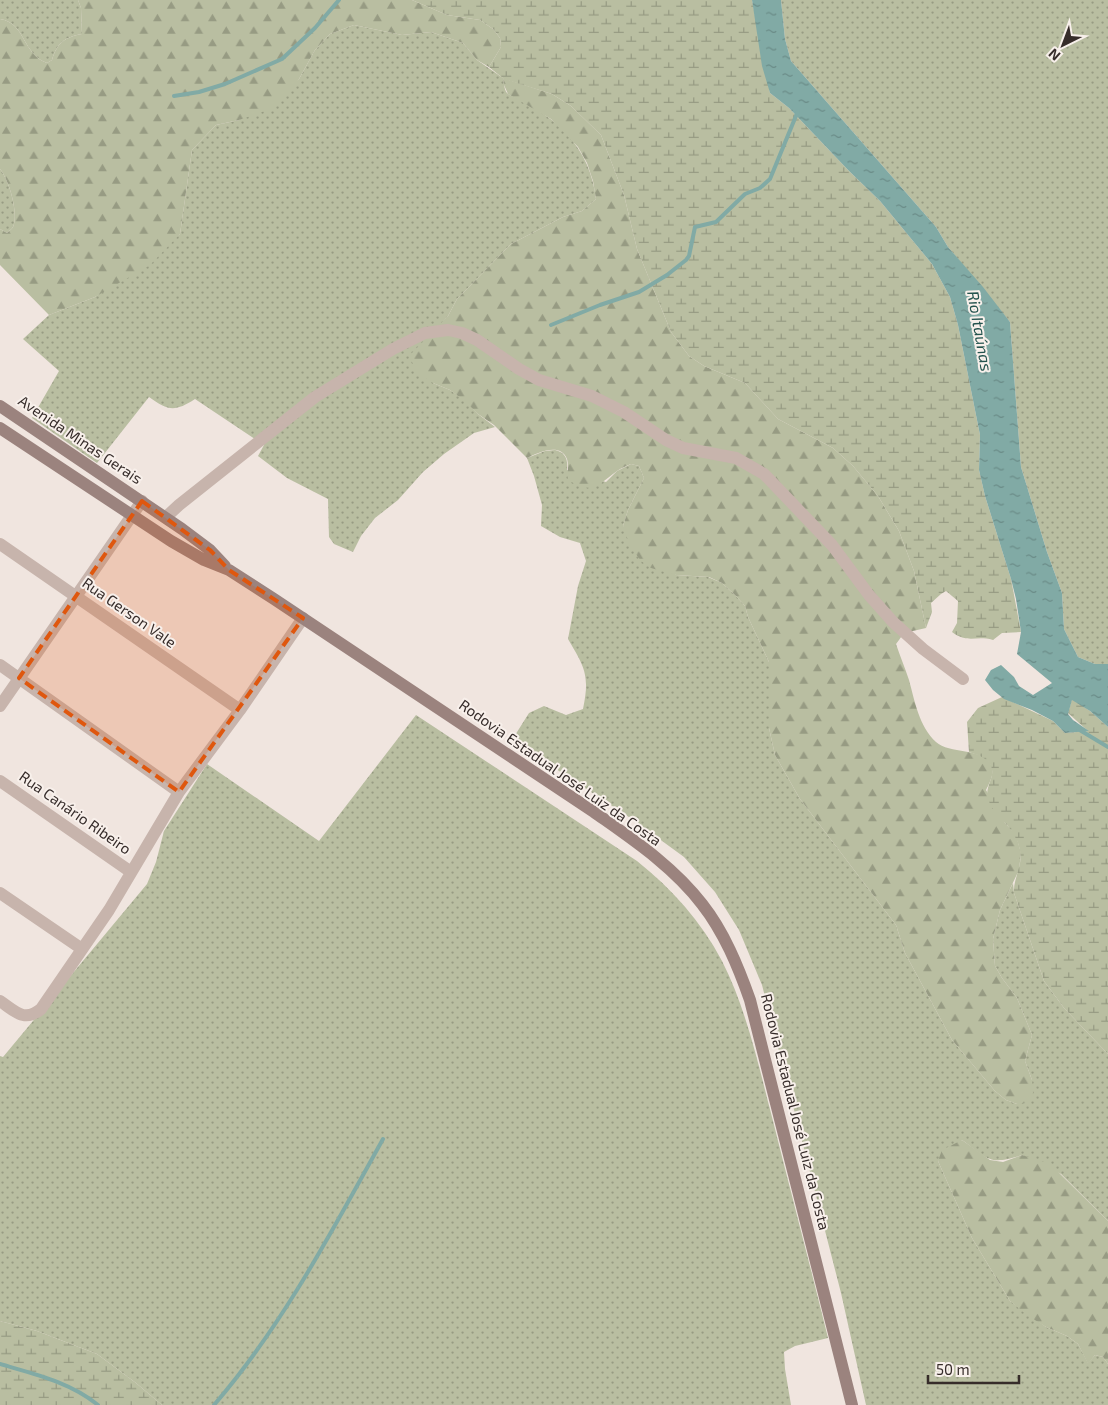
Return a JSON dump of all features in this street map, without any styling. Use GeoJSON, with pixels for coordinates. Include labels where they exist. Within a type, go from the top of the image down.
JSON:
{"type":"FeatureCollection","features":[{"type":"Feature","properties":{"kind":"main road","name":"Avenida Minas Gerais"},"geometry":{"type":"LineString","coordinates":[[0,406],[166,517],[210,550],[229,570]]}},
{"type":"Feature","properties":{"kind":"main road"},"geometry":{"type":"LineString","coordinates":[[0,428],[171,541],[204,560],[229,570]]}},
{"type":"Feature","properties":{"kind":"main road","name":"Rodovia Estadual José Luiz da Costa"},"geometry":{"type":"LineString","coordinates":[[229,570],[645,848],[679,878],[702,904],[731,950],[750,1000],[852,1405]]}},
{"type":"Feature","properties":{"kind":"street"},"geometry":{"type":"LineString","coordinates":[[166,517],[315,397],[393,349],[425,333],[448,330],[462,333],[477,340],[519,369],[539,380],[592,396],[624,412],[666,440],[683,448],[736,458],[764,474],[832,545],[869,595],[893,622],[923,649],[963,679]]}},
{"type":"Feature","properties":{"kind":"street","name":"Avenida Minas Gerais"},"geometry":{"type":"LineString","coordinates":[[0,706],[142,501]]}},
{"type":"Feature","properties":{"kind":"street","name":"Rua Gerson Vale"},"geometry":{"type":"LineString","coordinates":[[0,544],[240,710]]}},
{"type":"Feature","properties":{"kind":"street"},"geometry":{"type":"LineString","coordinates":[[0,1001],[27,1017],[41,1009],[109,910],[179,792],[240,710],[303,618]]}},
{"type":"Feature","properties":{"kind":"street"},"geometry":{"type":"LineString","coordinates":[[0,665],[179,792]]}},
{"type":"Feature","properties":{"kind":"street","name":"Rua Canário Ribeiro"},"geometry":{"type":"LineString","coordinates":[[0,781],[131,872]]}},
{"type":"Feature","properties":{"kind":"street"},"geometry":{"type":"LineString","coordinates":[[0,893],[82,949]]}},
{"type":"Feature","properties":{"kind":"highlighted area"},"geometry":{"type":"Polygon","coordinates":[[[142,501],[210,550],[229,570],[303,618],[179,792],[19,678],[142,501]]]}},
{"type":"Feature","properties":{"kind":"green space"},"geometry":{"type":"Polygon","coordinates":[[[0,0],[78,0],[81,8],[82,34],[62,42],[56,49],[52,60],[47,63],[33,53],[15,26],[0,19],[0,0]]]}},
{"type":"Feature","properties":{"kind":"green space"},"geometry":{"type":"Polygon","coordinates":[[[78,0],[412,0],[447,15],[480,20],[493,29],[500,38],[501,47],[489,67],[477,60],[463,43],[431,32],[402,35],[354,25],[330,34],[315,50],[299,79],[273,108],[239,120],[216,125],[192,150],[180,234],[150,265],[95,297],[49,315],[0,265],[0,229],[7,233],[13,227],[15,214],[10,188],[0,169],[0,19],[15,26],[33,53],[47,63],[52,60],[56,49],[62,42],[82,34],[81,8],[78,0]]]}},
{"type":"Feature","properties":{"kind":"green space"},"geometry":{"type":"Polygon","coordinates":[[[412,0],[752,0],[770,93],[789,108],[880,201],[932,264],[950,297],[958,325],[980,435],[979,470],[985,496],[1011,579],[1021,632],[1002,633],[993,640],[958,636],[952,632],[957,623],[958,601],[946,591],[931,603],[932,612],[926,628],[914,571],[899,531],[878,496],[853,466],[833,448],[778,419],[745,383],[704,366],[689,356],[671,332],[637,249],[624,195],[601,135],[571,106],[552,94],[504,79],[489,67],[501,47],[500,38],[493,29],[480,20],[447,15],[412,0]]]}},
{"type":"Feature","properties":{"kind":"green space"},"geometry":{"type":"Polygon","coordinates":[[[781,0],[1108,0],[1108,664],[1095,664],[1078,657],[1064,629],[1062,593],[1047,552],[1021,467],[1010,322],[948,247],[936,227],[791,61],[785,39],[781,0]]]}},
{"type":"Feature","properties":{"kind":"green space"},"geometry":{"type":"Polygon","coordinates":[[[354,25],[402,35],[431,32],[463,43],[477,60],[503,78],[507,93],[545,115],[567,134],[587,164],[593,181],[596,199],[582,211],[563,217],[511,244],[457,299],[448,316],[436,330],[433,383],[450,390],[465,400],[478,414],[495,427],[474,433],[444,454],[423,472],[398,500],[375,518],[361,536],[353,552],[334,544],[329,537],[328,499],[287,478],[258,456],[264,445],[195,399],[177,408],[172,408],[161,405],[149,397],[97,463],[32,418],[59,371],[23,339],[49,315],[95,297],[180,234],[192,150],[216,125],[239,120],[299,79],[315,50],[330,34],[354,25]]]}},
{"type":"Feature","properties":{"kind":"green space"},"geometry":{"type":"Polygon","coordinates":[[[503,78],[552,94],[571,106],[601,135],[624,195],[637,249],[671,332],[689,356],[704,366],[745,383],[778,419],[833,448],[853,466],[878,496],[899,531],[914,571],[926,628],[904,633],[896,644],[918,713],[925,729],[936,742],[950,749],[976,754],[989,761],[992,774],[986,790],[1005,823],[1016,835],[1021,853],[1019,870],[1000,910],[993,939],[995,966],[1017,998],[1032,1035],[1025,1061],[1032,1080],[1033,1093],[1031,1099],[1026,1103],[1017,1104],[1006,1100],[995,1091],[952,1040],[905,953],[896,925],[800,799],[775,755],[769,728],[769,662],[748,617],[745,606],[722,583],[709,577],[676,575],[651,568],[641,561],[630,546],[623,526],[628,510],[644,478],[639,466],[631,464],[624,467],[594,487],[589,488],[577,485],[568,480],[568,461],[564,454],[559,451],[548,450],[527,458],[494,425],[478,414],[465,401],[450,390],[433,383],[417,372],[409,356],[448,316],[457,299],[511,244],[563,217],[582,211],[596,199],[587,163],[578,147],[551,119],[508,94],[503,78]]]}},
{"type":"Feature","properties":{"kind":"green space"},"geometry":{"type":"Polygon","coordinates":[[[0,169],[10,188],[15,214],[13,228],[7,233],[0,229],[0,169]]]}},
{"type":"Feature","properties":{"kind":"green space"},"geometry":{"type":"Polygon","coordinates":[[[555,450],[566,457],[567,470],[606,482],[617,471],[631,464],[639,466],[644,478],[628,510],[623,526],[676,575],[708,577],[722,583],[745,606],[748,617],[769,662],[769,728],[775,755],[800,799],[896,925],[905,953],[952,1040],[995,1091],[1006,1100],[1017,1104],[1032,1080],[1025,1061],[1032,1035],[1017,998],[995,966],[993,939],[1000,910],[1013,883],[1014,893],[1044,981],[1064,1008],[1108,1054],[1108,1221],[1061,1174],[1022,1155],[1002,1160],[989,1159],[962,1140],[938,1161],[972,1238],[1010,1301],[1046,1327],[1067,1336],[1078,1344],[1088,1363],[1095,1355],[1103,1357],[1108,1364],[1108,1405],[866,1405],[841,1293],[762,985],[739,930],[715,892],[684,857],[632,819],[512,740],[529,713],[544,706],[566,715],[583,709],[585,697],[586,680],[582,665],[568,639],[578,586],[586,561],[580,543],[560,537],[541,526],[542,505],[527,458],[545,451],[555,450]]]}},
{"type":"Feature","properties":{"kind":"green space"},"geometry":{"type":"Polygon","coordinates":[[[1002,697],[1053,721],[1065,733],[1088,731],[1068,713],[1072,699],[1090,711],[1108,727],[1108,1054],[1064,1008],[1044,981],[1014,893],[1021,856],[1018,842],[1010,828],[991,806],[988,799],[987,790],[992,774],[991,766],[984,758],[969,752],[967,722],[978,708],[1002,697]]]}},
{"type":"Feature","properties":{"kind":"green space"},"geometry":{"type":"Polygon","coordinates":[[[416,715],[637,861],[685,906],[714,946],[739,999],[752,1040],[828,1338],[795,1346],[784,1352],[791,1405],[162,1405],[97,1354],[37,1331],[0,1321],[0,1056],[3,1057],[147,884],[156,862],[164,831],[207,764],[319,841],[416,715]]]}},
{"type":"Feature","properties":{"kind":"green space"},"geometry":{"type":"Polygon","coordinates":[[[962,1140],[990,1160],[1003,1162],[1022,1155],[1050,1164],[1108,1221],[1108,1364],[1103,1357],[1095,1355],[1088,1364],[1078,1344],[1067,1336],[1046,1327],[1027,1315],[1010,1301],[972,1238],[938,1161],[942,1150],[962,1140]]]}},
{"type":"Feature","properties":{"kind":"green space"},"geometry":{"type":"Polygon","coordinates":[[[0,1321],[37,1331],[97,1354],[162,1405],[0,1405],[0,1321]]]}},
{"type":"Feature","properties":{"kind":"water","name":"Rio Itaúnas"},"geometry":{"type":"Polygon","coordinates":[[[752,0],[781,0],[785,39],[791,61],[936,227],[948,247],[1010,322],[1021,467],[1047,552],[1062,593],[1064,629],[1078,657],[1095,664],[1108,664],[1108,727],[1090,711],[1072,700],[1068,714],[1073,720],[1089,731],[1065,733],[1053,721],[1004,699],[985,680],[991,670],[1001,665],[1014,677],[1019,686],[1033,695],[1052,683],[1017,654],[1021,632],[1016,599],[979,470],[980,435],[958,325],[950,297],[932,264],[880,201],[789,108],[770,93],[762,66],[752,0]]]}},
{"type":"Feature","properties":{"kind":"waterway"},"geometry":{"type":"LineString","coordinates":[[174,96],[199,92],[225,84],[282,59],[315,28],[339,0]]}},
{"type":"Feature","properties":{"kind":"waterway"},"geometry":{"type":"LineString","coordinates":[[551,325],[600,305],[639,292],[667,275],[686,260],[689,256],[695,227],[716,222],[745,194],[760,188],[770,179],[798,111]]}},
{"type":"Feature","properties":{"kind":"waterway"},"geometry":{"type":"LineString","coordinates":[[1078,729],[1108,747]]}},
{"type":"Feature","properties":{"kind":"waterway"},"geometry":{"type":"LineString","coordinates":[[214,1405],[262,1343],[284,1310],[383,1139]]}},
{"type":"Feature","properties":{"kind":"waterway"},"geometry":{"type":"LineString","coordinates":[[0,1364],[39,1375],[76,1390],[98,1405]]}}]}
